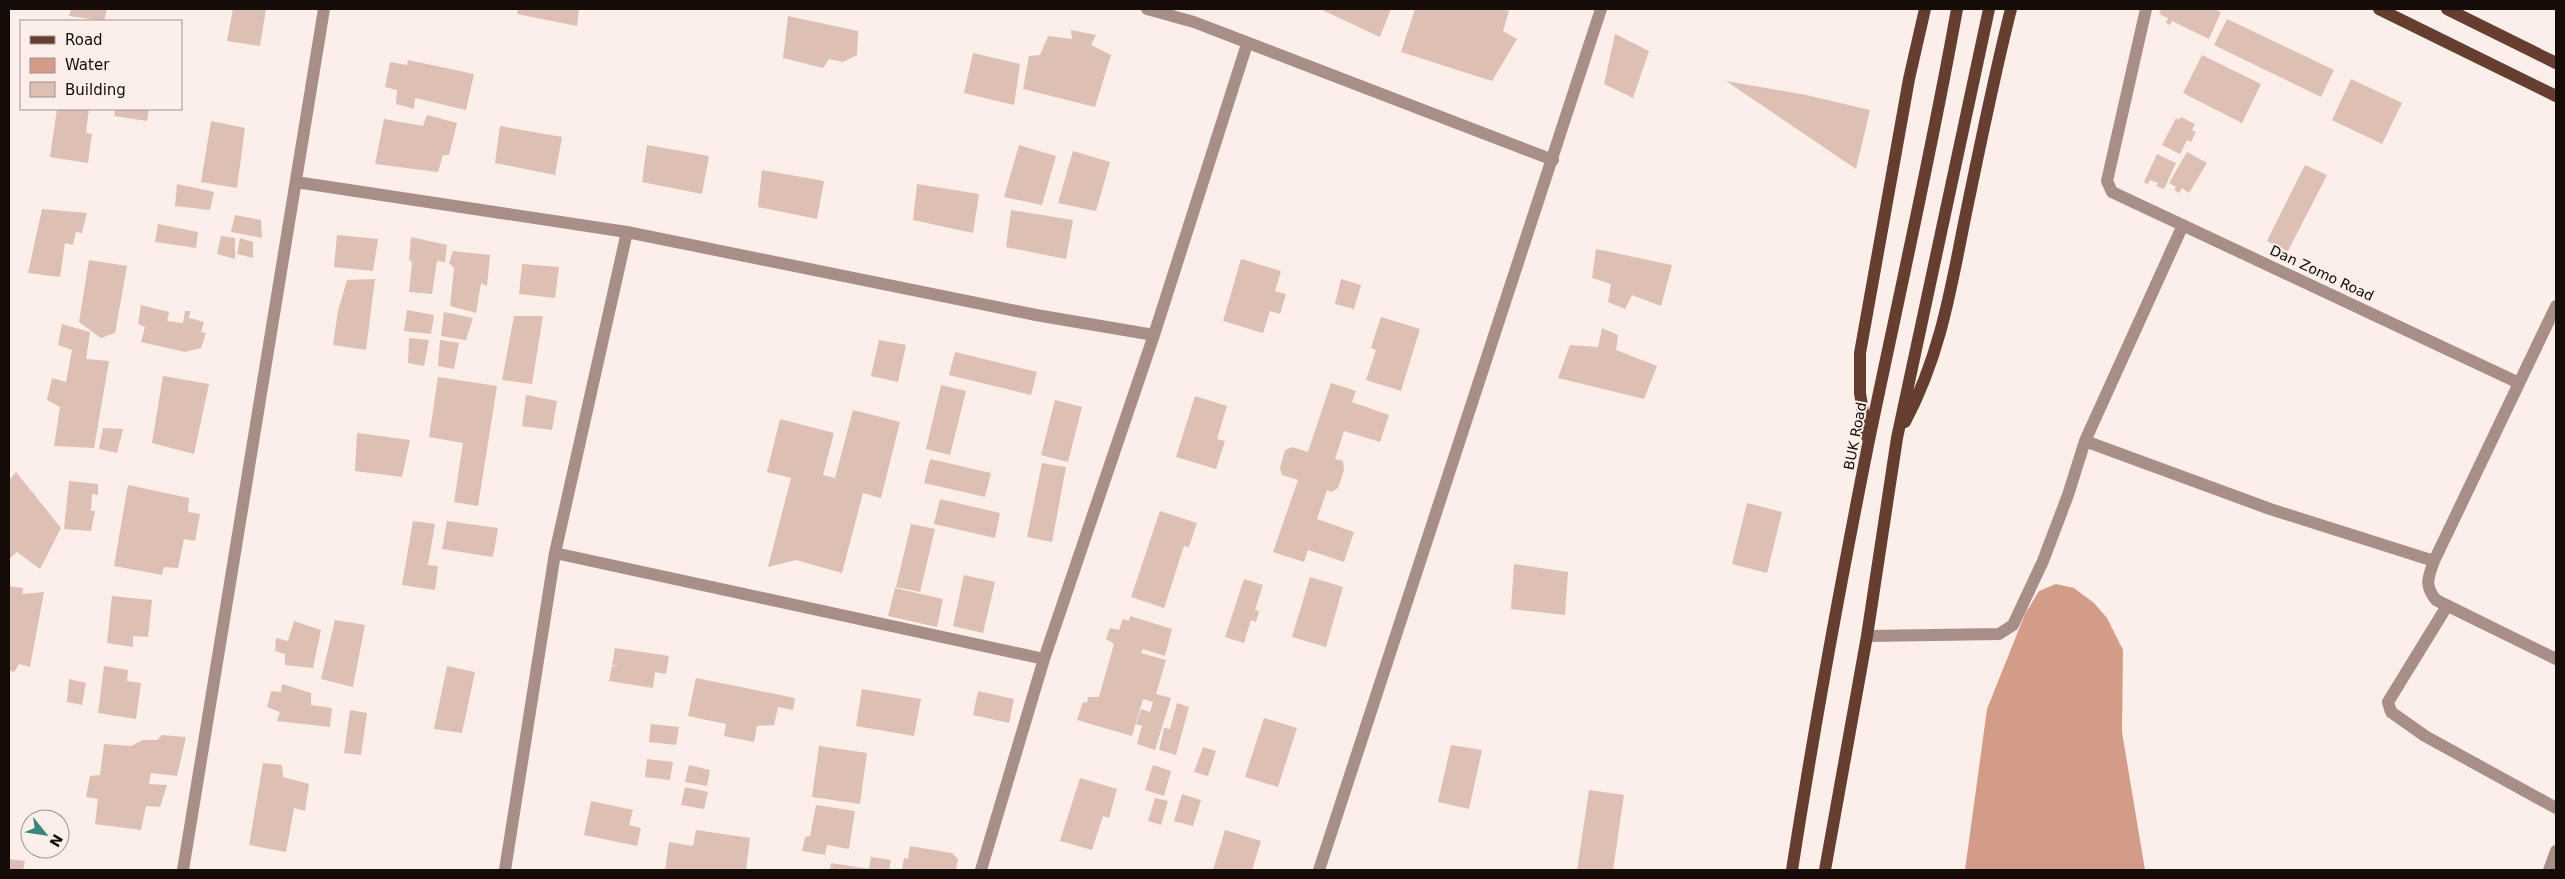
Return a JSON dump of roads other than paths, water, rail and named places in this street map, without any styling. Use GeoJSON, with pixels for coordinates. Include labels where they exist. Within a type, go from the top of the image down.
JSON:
{"type":"FeatureCollection","features":[{"type":"Feature","properties":{"kind":"main road"},"geometry":{"type":"LineString","coordinates":[[1868,447],[1860,393],[1860,353],[1909,79],[1925,9]]}},
{"type":"Feature","properties":{"kind":"main road","name":"BUK Road"},"geometry":{"type":"LineString","coordinates":[[1792,870],[1816,713],[1868,447],[1939,111],[1957,9]]}},
{"type":"Feature","properties":{"kind":"main road"},"geometry":{"type":"LineString","coordinates":[[1824,870],[1867,636],[1897,438],[1989,9]]}},
{"type":"Feature","properties":{"kind":"main road"},"geometry":{"type":"LineString","coordinates":[[1897,438],[1920,393],[1944,325],[1994,76],[2011,9]]}},
{"type":"Feature","properties":{"kind":"main road"},"geometry":{"type":"LineString","coordinates":[[2379,9],[2556,96]]}},
{"type":"Feature","properties":{"kind":"main road"},"geometry":{"type":"LineString","coordinates":[[2448,9],[2556,63]]}},
{"type":"Feature","properties":{"kind":"street"},"geometry":{"type":"LineString","coordinates":[[183,870],[324,9]]}},
{"type":"Feature","properties":{"kind":"street"},"geometry":{"type":"LineString","coordinates":[[1147,9],[1194,22],[1247,44],[1553,160]]}},
{"type":"Feature","properties":{"kind":"street"},"geometry":{"type":"LineString","coordinates":[[1319,870],[1601,9]]}},
{"type":"Feature","properties":{"kind":"street","name":"Dan Zomo Road"},"geometry":{"type":"LineString","coordinates":[[2146,9],[2107,181],[2112,192],[2519,383]]}},
{"type":"Feature","properties":{"kind":"street"},"geometry":{"type":"LineString","coordinates":[[982,870],[1044,658],[1154,335],[1247,44]]}},
{"type":"Feature","properties":{"kind":"street"},"geometry":{"type":"LineString","coordinates":[[296,182],[627,232],[1036,315],[1154,335]]}},
{"type":"Feature","properties":{"kind":"street"},"geometry":{"type":"LineString","coordinates":[[1867,636],[1999,634],[2010,629],[2043,561],[2068,495],[2085,441],[2183,225]]}},
{"type":"Feature","properties":{"kind":"street"},"geometry":{"type":"LineString","coordinates":[[505,870],[555,553],[627,232]]}},
{"type":"Feature","properties":{"kind":"street"},"geometry":{"type":"LineString","coordinates":[[2556,306],[2428,576],[2428,589],[2436,600],[2556,659]]}},
{"type":"Feature","properties":{"kind":"street"},"geometry":{"type":"LineString","coordinates":[[2085,441],[2270,509],[2434,561]]}},
{"type":"Feature","properties":{"kind":"street"},"geometry":{"type":"LineString","coordinates":[[555,553],[1044,658]]}},
{"type":"Feature","properties":{"kind":"street"},"geometry":{"type":"LineString","coordinates":[[2447,606],[2388,702],[2391,712],[2425,736],[2556,808]]}},
{"type":"Feature","properties":{"kind":"street"},"geometry":{"type":"LineString","coordinates":[[2549,870],[2556,851]]}},
{"type":"Feature","properties":{"kind":"water"},"geometry":{"type":"Polygon","coordinates":[[[2056,584],[2074,588],[2094,603],[2107,618],[2123,650],[2122,732],[2145,870],[1965,870],[1987,709],[2025,614],[2039,591],[2056,584]]]}}]}
